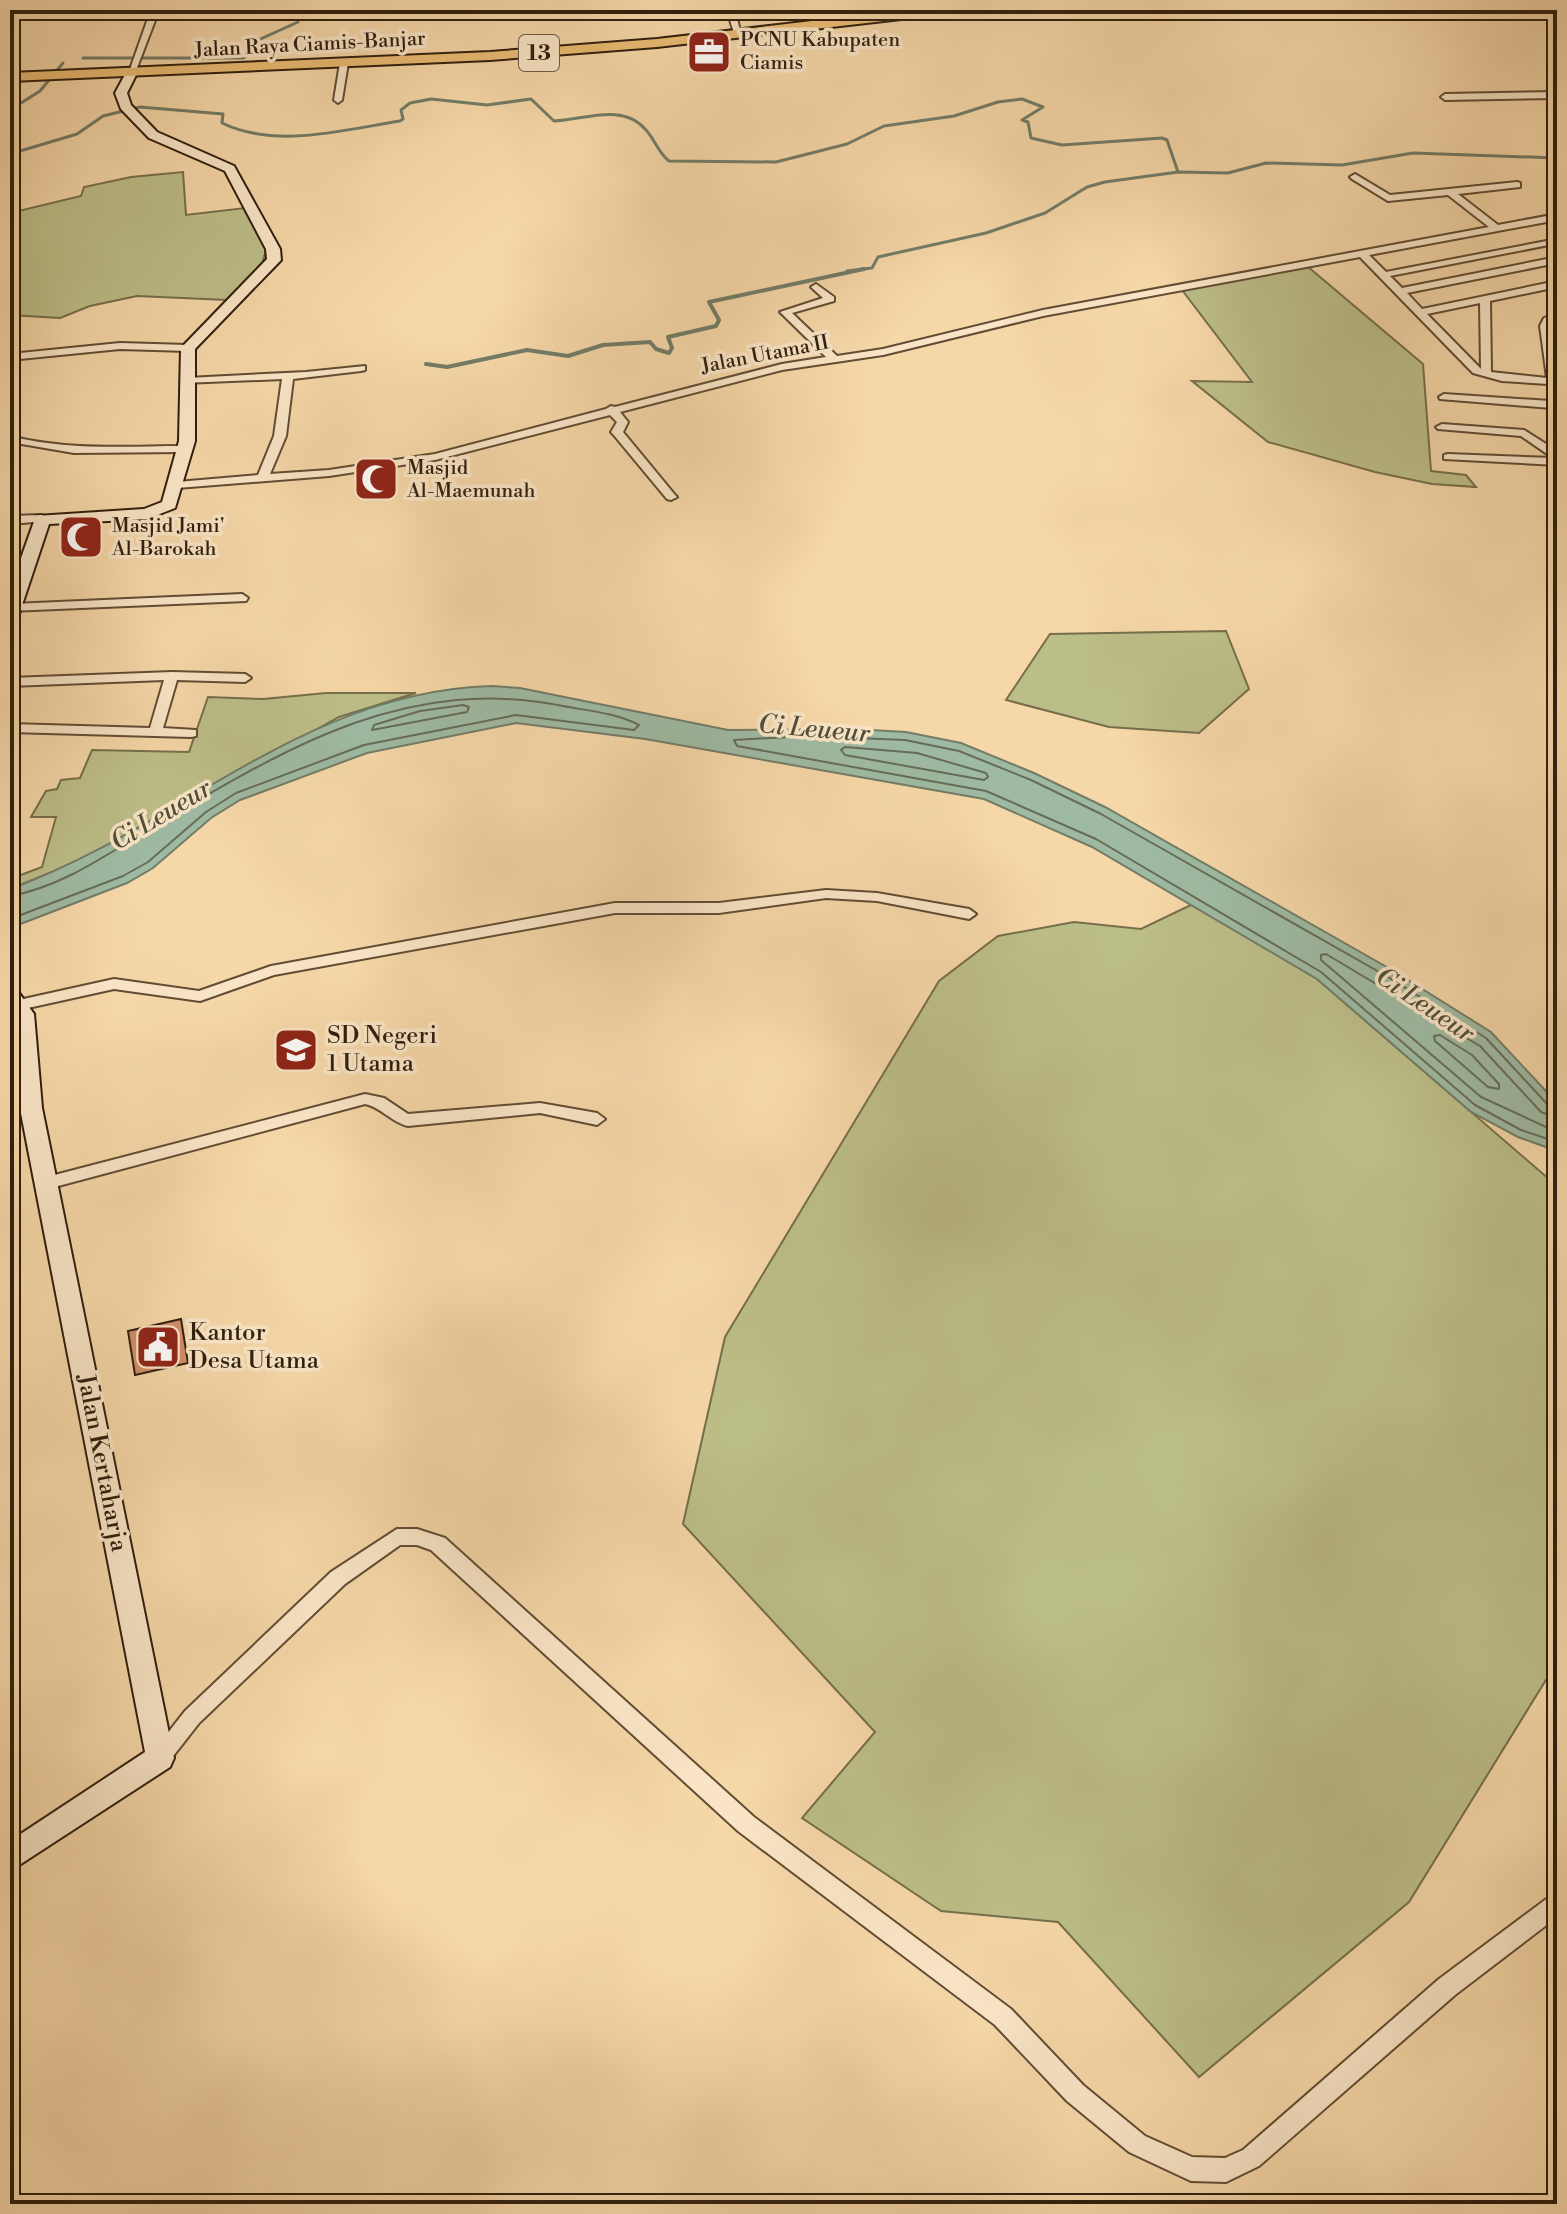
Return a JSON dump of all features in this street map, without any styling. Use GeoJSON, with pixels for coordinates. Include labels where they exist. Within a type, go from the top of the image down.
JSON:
{"type":"FeatureCollection","features":[{"type":"Feature","properties":{"kind":"highway","name":"Jalan Raya Ciamis-Banjar"},"geometry":{"type":"LineString","coordinates":[[10,77],[583,49],[738,33],[892,12],[945,10]]}},
{"type":"Feature","properties":{"kind":"street"},"geometry":{"type":"LineString","coordinates":[[10,520],[154,513],[169,505],[185,449],[188,348],[274,260],[273,249],[230,169],[215,159],[161,140],[127,109],[121,99],[122,87],[131,73],[155,10]]}},
{"type":"Feature","properties":{"kind":"street"},"geometry":{"type":"LineString","coordinates":[[731,10],[738,33]]}},
{"type":"Feature","properties":{"kind":"street"},"geometry":{"type":"LineString","coordinates":[[338,100],[344,63]]}},
{"type":"Feature","properties":{"kind":"street"},"geometry":{"type":"LineString","coordinates":[[1445,97],[1557,95]]}},
{"type":"Feature","properties":{"kind":"street"},"geometry":{"type":"LineString","coordinates":[[1355,177],[1388,198],[1517,185]]}},
{"type":"Feature","properties":{"kind":"street"},"geometry":{"type":"LineString","coordinates":[[1449,191],[1496,228]]}},
{"type":"Feature","properties":{"kind":"street","name":"Jalan Utama II"},"geometry":{"type":"LineString","coordinates":[[177,485],[346,471],[435,457],[755,373],[896,350],[1043,313],[1557,217]]}},
{"type":"Feature","properties":{"kind":"street"},"geometry":{"type":"LineString","coordinates":[[1524,223],[1556,242]]}},
{"type":"Feature","properties":{"kind":"street"},"geometry":{"type":"LineString","coordinates":[[1383,275],[1556,242]]}},
{"type":"Feature","properties":{"kind":"street"},"geometry":{"type":"LineString","coordinates":[[1362,253],[1468,364],[1486,375],[1551,381]]}},
{"type":"Feature","properties":{"kind":"street"},"geometry":{"type":"LineString","coordinates":[[1398,292],[1557,260]]}},
{"type":"Feature","properties":{"kind":"street"},"geometry":{"type":"LineString","coordinates":[[1418,313],[1557,284]]}},
{"type":"Feature","properties":{"kind":"street"},"geometry":{"type":"LineString","coordinates":[[816,287],[830,299],[785,312],[833,358]]}},
{"type":"Feature","properties":{"kind":"street"},"geometry":{"type":"LineString","coordinates":[[1485,300],[1486,375]]}},
{"type":"Feature","properties":{"kind":"street"},"geometry":{"type":"LineString","coordinates":[[1444,397],[1556,407],[1545,326],[1548,320],[1557,316]]}},
{"type":"Feature","properties":{"kind":"street"},"geometry":{"type":"LineString","coordinates":[[10,357],[120,346],[188,348]]}},
{"type":"Feature","properties":{"kind":"street"},"geometry":{"type":"LineString","coordinates":[[187,381],[288,376],[361,368]]}},
{"type":"Feature","properties":{"kind":"street"},"geometry":{"type":"LineString","coordinates":[[263,478],[280,436],[288,376]]}},
{"type":"Feature","properties":{"kind":"street"},"geometry":{"type":"LineString","coordinates":[[612,410],[623,421],[617,432],[656,475],[671,497]]}},
{"type":"Feature","properties":{"kind":"street"},"geometry":{"type":"LineString","coordinates":[[1442,427],[1524,433],[1557,459]]}},
{"type":"Feature","properties":{"kind":"street"},"geometry":{"type":"LineString","coordinates":[[10,439],[24,444],[55,447],[185,449]]}},
{"type":"Feature","properties":{"kind":"street"},"geometry":{"type":"LineString","coordinates":[[1448,457],[1557,459]]}},
{"type":"Feature","properties":{"kind":"street"},"geometry":{"type":"LineString","coordinates":[[42,519],[11,611],[122,606],[160,600],[242,598]]}},
{"type":"Feature","properties":{"kind":"street"},"geometry":{"type":"LineString","coordinates":[[156,731],[172,676]]}},
{"type":"Feature","properties":{"kind":"street"},"geometry":{"type":"LineString","coordinates":[[10,682],[172,676],[245,678]]}},
{"type":"Feature","properties":{"kind":"street"},"geometry":{"type":"LineString","coordinates":[[10,728],[191,733]]}},
{"type":"Feature","properties":{"kind":"street"},"geometry":{"type":"LineString","coordinates":[[14,1000],[125,984],[179,996],[200,996],[271,971],[615,908],[719,908],[803,896],[852,894],[935,905],[969,914]]}},
{"type":"Feature","properties":{"kind":"street","name":"Jalan Kertaharja"},"geometry":{"type":"LineString","coordinates":[[14,1000],[23,1014],[31,1108],[160,1758]]}},
{"type":"Feature","properties":{"kind":"street"},"geometry":{"type":"LineString","coordinates":[[47,1183],[365,1099],[378,1100],[396,1117],[408,1120],[535,1108],[597,1119]]}},
{"type":"Feature","properties":{"kind":"street"},"geometry":{"type":"LineString","coordinates":[[10,1857],[160,1758],[192,1717],[338,1578],[397,1537],[433,1541],[482,1581],[746,1824],[1003,2017],[1075,2093],[1137,2144],[1191,2169],[1226,2170],[1251,2158],[1447,1987],[1557,1904]]}},
{"type":"Feature","properties":{"kind":"green space"},"geometry":{"type":"Polygon","coordinates":[[[183,172],[186,215],[245,208],[266,250],[260,271],[227,300],[137,296],[90,306],[60,318],[10,315],[10,213],[81,196],[84,187],[131,177],[183,172]]]}},
{"type":"Feature","properties":{"kind":"green space"},"geometry":{"type":"Polygon","coordinates":[[[1307,266],[1423,364],[1431,471],[1466,475],[1476,487],[1432,484],[1375,472],[1268,442],[1192,381],[1252,382],[1182,290],[1307,266]]]}},
{"type":"Feature","properties":{"kind":"green space"},"geometry":{"type":"Polygon","coordinates":[[[1226,631],[1249,689],[1199,733],[1109,727],[1006,700],[1050,634],[1226,631]]]}},
{"type":"Feature","properties":{"kind":"green space"},"geometry":{"type":"Polygon","coordinates":[[[326,693],[416,693],[339,717],[77,862],[10,889],[10,879],[42,867],[56,817],[31,817],[46,791],[57,789],[61,780],[80,778],[92,750],[189,752],[208,697],[263,699],[326,693]]]}},
{"type":"Feature","properties":{"kind":"green space"},"geometry":{"type":"Polygon","coordinates":[[[1193,904],[1317,979],[1557,1186],[1557,1662],[1409,1902],[1199,2077],[1058,1922],[941,1911],[802,1818],[875,1732],[683,1524],[725,1337],[939,981],[998,936],[1074,922],[1141,929],[1193,904]]]}},
{"type":"Feature","properties":{"kind":"water","name":"Ci Leueur"},"geometry":{"type":"Polygon","coordinates":[[[492,686],[520,688],[728,730],[854,729],[906,732],[961,743],[1034,773],[1105,807],[1392,970],[1491,1032],[1557,1103],[1557,1151],[1518,1137],[1471,1112],[1317,979],[1092,847],[984,799],[645,739],[516,723],[367,753],[240,800],[211,818],[153,868],[127,883],[10,928],[10,889],[71,863],[130,832],[301,736],[361,711],[424,694],[492,686]]]}},
{"type":"Feature","properties":{"kind":"building","name":"Kantor Desa Utama"},"geometry":{"type":"Polygon","coordinates":[[[181,1319],[188,1363],[135,1375],[128,1331],[181,1319]]]}},
{"type":"Feature","properties":{"kind":"waterway"},"geometry":{"type":"LineString","coordinates":[[83,58],[243,58],[250,54],[247,45],[298,22]]}},
{"type":"Feature","properties":{"kind":"waterway"},"geometry":{"type":"LineString","coordinates":[[10,110],[40,91],[63,63]]}},
{"type":"Feature","properties":{"kind":"waterway"},"geometry":{"type":"LineString","coordinates":[[10,154],[77,134],[103,116],[140,107],[223,114],[222,123],[243,131],[287,136],[400,121],[403,119],[401,110],[410,103],[431,99],[487,105],[531,99],[554,121],[603,115],[626,117],[646,130],[669,161],[776,162],[847,144],[884,126],[954,116],[998,102],[1022,99],[1043,107],[1022,120],[1028,122],[1031,138],[1062,145],[1162,138],[1167,140],[1178,172]]}},
{"type":"Feature","properties":{"kind":"waterway"},"geometry":{"type":"LineString","coordinates":[[1178,172],[1228,173],[1266,163],[1342,165],[1413,153],[1557,158]]}},
{"type":"Feature","properties":{"kind":"waterway"},"geometry":{"type":"LineString","coordinates":[[847,271],[872,268],[878,257],[986,233],[1045,213],[1087,187],[1178,172]]}},
{"type":"Feature","properties":{"kind":"waterway"},"geometry":{"type":"LineString","coordinates":[[426,364],[447,367],[527,350],[568,356],[603,345],[650,342],[656,349],[669,353],[672,348],[668,337],[716,326],[719,320],[709,302],[864,269]]}},
{"type":"Feature","properties":{"kind":"place","name":"PCNU Kabupaten Ciamis"},"geometry":{"type":"Point","coordinates":[709,52]}},
{"type":"Feature","properties":{"kind":"place","name":"Masjid Al-Maemunah"},"geometry":{"type":"Point","coordinates":[376,479]}},
{"type":"Feature","properties":{"kind":"place","name":"Masjid Jami' Al-Barokah"},"geometry":{"type":"Point","coordinates":[81,537]}},
{"type":"Feature","properties":{"kind":"place","name":"SD Negeri 1 Utama"},"geometry":{"type":"Point","coordinates":[296,1050]}},
{"type":"Feature","properties":{"kind":"place","name":"Kantor Desa Utama"},"geometry":{"type":"Point","coordinates":[158,1347]}}]}
